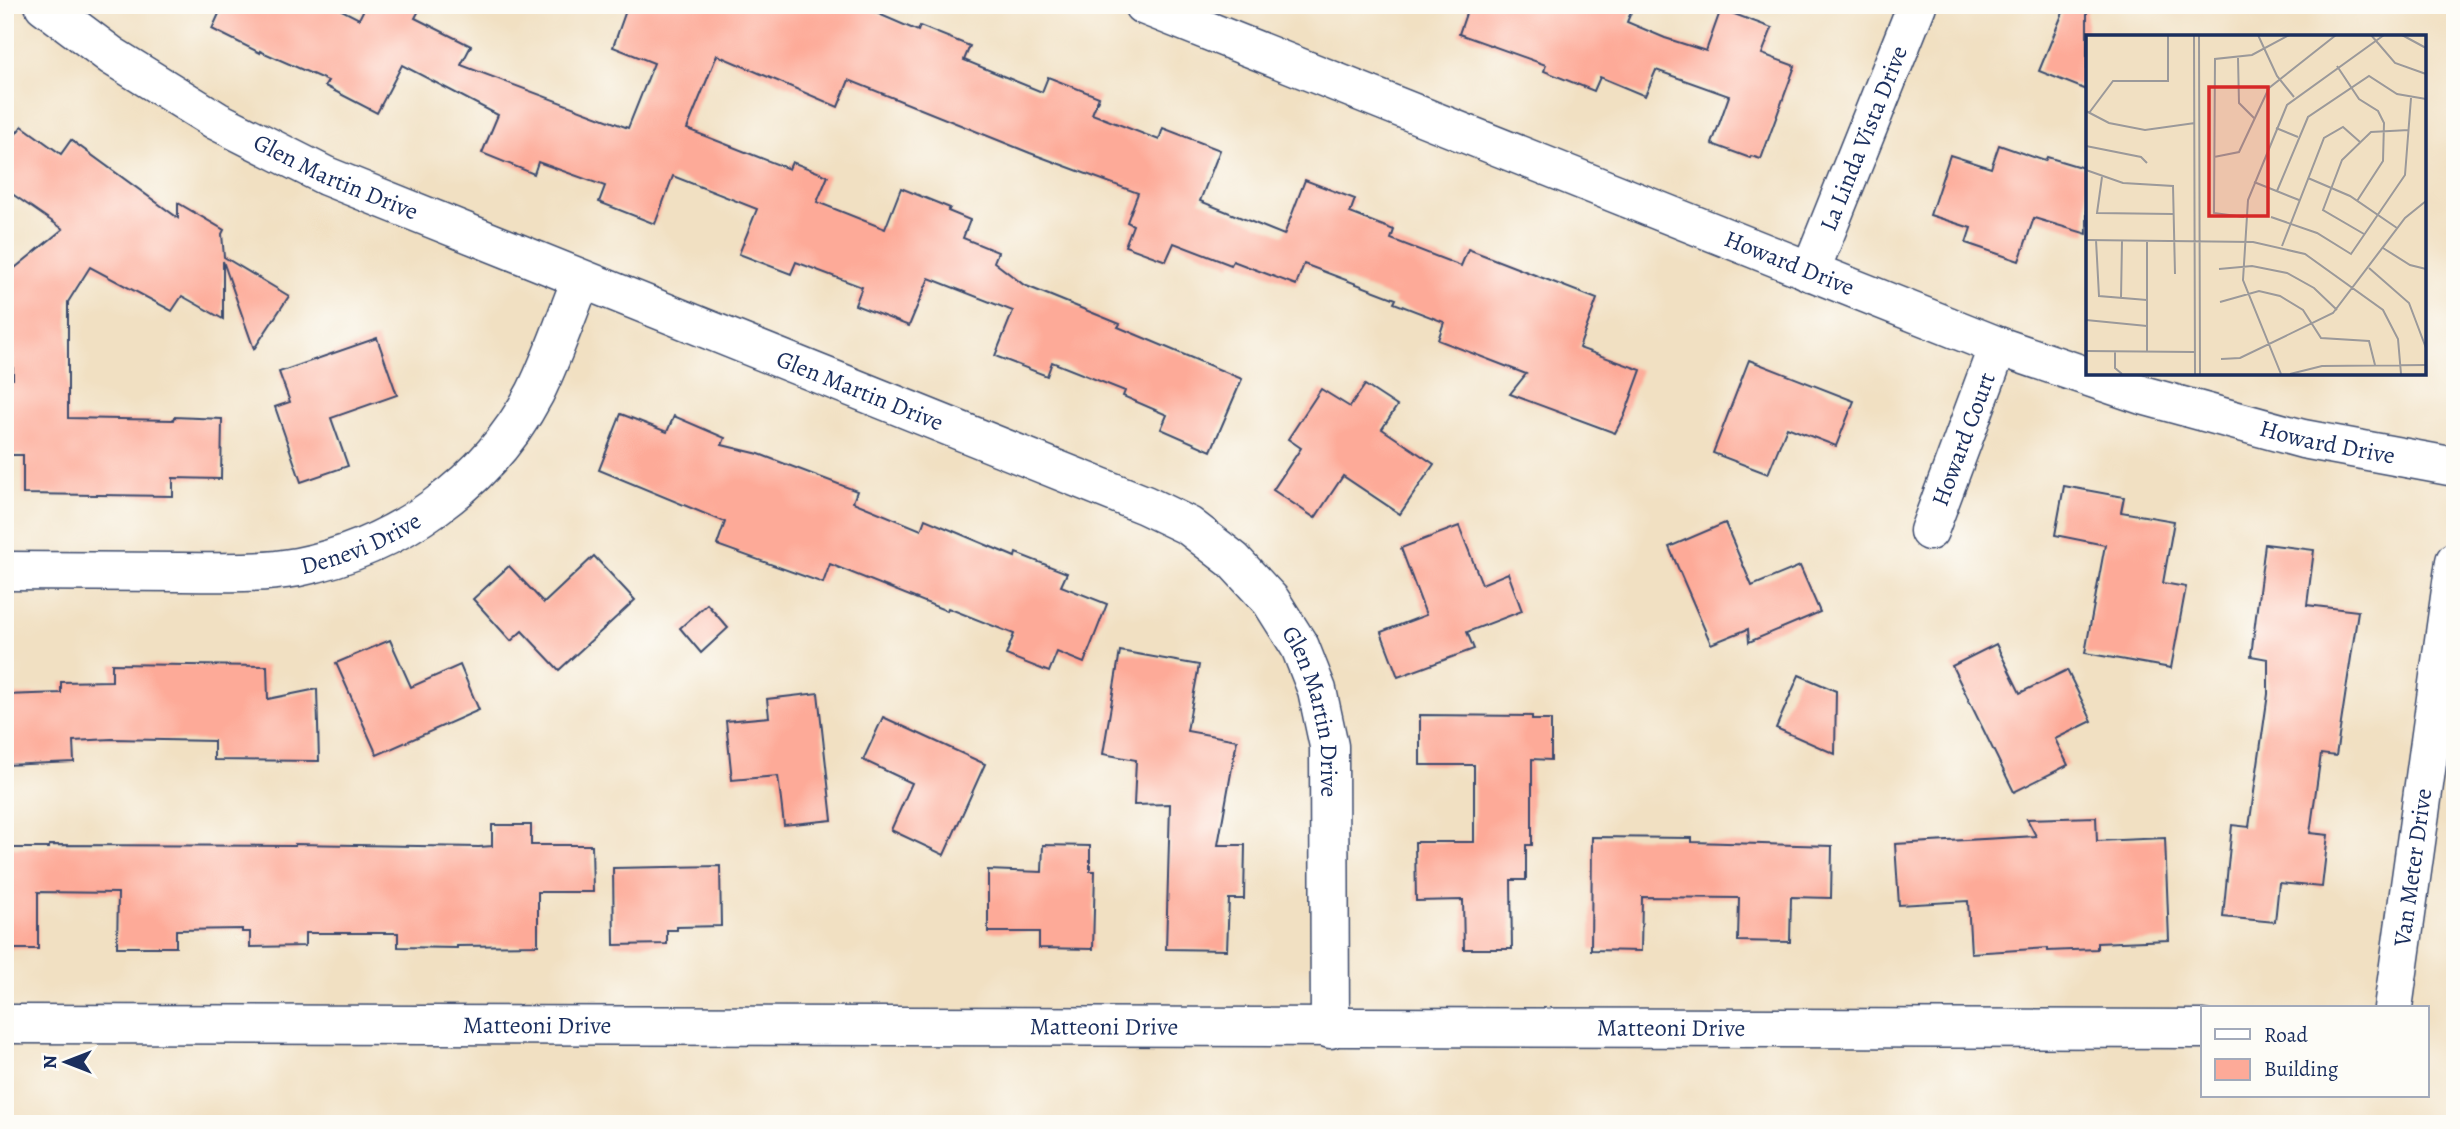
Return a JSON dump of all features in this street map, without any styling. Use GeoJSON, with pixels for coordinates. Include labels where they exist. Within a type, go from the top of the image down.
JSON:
{"type":"FeatureCollection","features":[{"type":"Feature","properties":{"kind":"street","name":"Glen Martin Drive"},"geometry":{"type":"LineString","coordinates":[[44,5],[112,56],[217,121],[326,176],[1145,505],[1189,526],[1233,560],[1271,601],[1300,647],[1317,690],[1329,747],[1330,1029]]}},
{"type":"Feature","properties":{"kind":"street","name":"Howard Drive"},"geometry":{"type":"LineString","coordinates":[[1143,5],[1998,346],[2142,395],[2303,439],[2455,467]]}},
{"type":"Feature","properties":{"kind":"street","name":"La Linda Vista Drive"},"geometry":{"type":"LineString","coordinates":[[1810,272],[1917,5]]}},
{"type":"Feature","properties":{"kind":"street","name":"Denevi Drive"},"geometry":{"type":"LineString","coordinates":[[5,571],[238,572],[297,567],[352,552],[409,525],[459,489],[502,444],[535,393],[581,280]]}},
{"type":"Feature","properties":{"kind":"street","name":"Howard Court"},"geometry":{"type":"LineString","coordinates":[[1929,531],[1998,346]]}},
{"type":"Feature","properties":{"kind":"street","name":"Van Meter Drive"},"geometry":{"type":"LineString","coordinates":[[2393,1006],[2455,561]]}},
{"type":"Feature","properties":{"kind":"street","name":"Matteoni Drive"},"geometry":{"type":"LineString","coordinates":[[5,1024],[2201,1029]]}},
{"type":"Feature","properties":{"kind":"building"},"geometry":{"type":"Polygon","coordinates":[[[223,5],[332,5],[359,19],[366,5],[422,5],[415,18],[471,46],[461,65],[628,128],[654,63],[613,47],[628,5],[858,5],[918,31],[920,26],[970,46],[964,60],[1042,92],[1048,77],[1099,97],[1092,114],[1159,140],[1163,128],[1220,150],[1200,201],[1284,235],[1305,180],[1355,199],[1350,213],[1394,230],[1391,239],[1461,266],[1468,249],[1597,299],[1579,348],[1641,370],[1615,433],[1510,394],[1526,374],[1438,340],[1444,322],[1394,303],[1396,299],[1304,264],[1296,285],[1233,261],[1231,265],[1174,243],[1166,261],[1125,246],[1133,225],[1127,222],[1138,193],[849,80],[838,107],[717,55],[687,129],[789,169],[792,162],[828,176],[817,202],[885,229],[901,188],[950,208],[948,211],[970,220],[963,238],[998,252],[994,262],[1024,285],[1120,324],[1118,327],[1242,379],[1211,451],[1161,429],[1167,415],[1123,396],[1125,391],[1052,362],[1047,376],[995,356],[1013,311],[929,278],[909,326],[855,305],[862,287],[796,262],[791,274],[739,254],[757,209],[673,176],[655,224],[599,202],[605,186],[538,162],[534,174],[482,153],[498,115],[402,65],[377,113],[325,86],[328,81],[260,53],[212,29],[223,5]]]}},
{"type":"Feature","properties":{"kind":"building"},"geometry":{"type":"Polygon","coordinates":[[[1469,5],[1634,5],[1627,22],[1706,51],[1721,9],[1772,28],[1762,54],[1795,66],[1761,159],[1750,158],[1712,144],[1729,96],[1656,70],[1645,96],[1600,77],[1594,91],[1544,71],[1546,65],[1459,34],[1469,5]]]}},
{"type":"Feature","properties":{"kind":"building"},"geometry":{"type":"Polygon","coordinates":[[[2066,5],[2087,5],[2086,90],[2039,71],[2066,5]]]}},
{"type":"Feature","properties":{"kind":"building"},"geometry":{"type":"Polygon","coordinates":[[[22,126],[61,154],[71,140],[178,218],[178,203],[224,230],[224,257],[289,296],[254,349],[223,261],[223,319],[182,296],[172,311],[90,267],[68,302],[68,418],[222,419],[221,479],[173,478],[173,496],[23,494],[23,455],[5,455],[5,379],[13,379],[13,294],[5,285],[5,276],[63,229],[5,189],[5,148],[22,126]]]}},
{"type":"Feature","properties":{"kind":"building"},"geometry":{"type":"Polygon","coordinates":[[[1999,145],[2045,161],[2047,157],[2086,169],[2086,234],[2034,218],[2019,261],[1966,243],[1971,228],[1930,215],[1950,155],[1991,168],[1999,145]]]}},
{"type":"Feature","properties":{"kind":"building"},"geometry":{"type":"Polygon","coordinates":[[[377,338],[397,395],[331,418],[348,466],[301,482],[275,407],[290,402],[279,372],[377,338]]]}},
{"type":"Feature","properties":{"kind":"building"},"geometry":{"type":"Polygon","coordinates":[[[1749,360],[1854,401],[1836,446],[1787,427],[1768,474],[1713,453],[1749,360]]]}},
{"type":"Feature","properties":{"kind":"building"},"geometry":{"type":"Polygon","coordinates":[[[1365,385],[1397,406],[1382,429],[1434,464],[1400,514],[1343,476],[1315,518],[1273,490],[1301,448],[1288,439],[1321,389],[1350,407],[1365,385]]]}},
{"type":"Feature","properties":{"kind":"building"},"geometry":{"type":"Polygon","coordinates":[[[621,414],[667,432],[674,416],[725,438],[722,445],[759,454],[857,491],[853,502],[921,530],[925,519],[1015,557],[1016,553],[1067,573],[1061,586],[1107,604],[1084,663],[1057,652],[1049,672],[1006,655],[1014,634],[948,608],[947,611],[830,564],[823,583],[717,545],[725,522],[599,470],[621,414]]]}},
{"type":"Feature","properties":{"kind":"building"},"geometry":{"type":"Polygon","coordinates":[[[2064,486],[2124,497],[2121,512],[2174,521],[2163,583],[2186,587],[2171,668],[2085,653],[2105,545],[2055,535],[2064,486]]]}},
{"type":"Feature","properties":{"kind":"building"},"geometry":{"type":"Polygon","coordinates":[[[1725,523],[1752,586],[1800,566],[1820,612],[1749,642],[1748,629],[1711,644],[1669,547],[1725,523]]]}},
{"type":"Feature","properties":{"kind":"building"},"geometry":{"type":"Polygon","coordinates":[[[1459,526],[1482,584],[1508,573],[1522,611],[1467,632],[1474,649],[1398,677],[1381,632],[1426,615],[1401,548],[1459,526]]]}},
{"type":"Feature","properties":{"kind":"building"},"geometry":{"type":"Polygon","coordinates":[[[2265,544],[2314,550],[2307,605],[2358,611],[2336,756],[2321,754],[2310,833],[2328,835],[2322,887],[2279,883],[2275,922],[2223,917],[2232,825],[2249,827],[2268,694],[2268,659],[2251,656],[2265,544]]]}},
{"type":"Feature","properties":{"kind":"building"},"geometry":{"type":"Polygon","coordinates":[[[594,556],[635,600],[559,670],[522,631],[511,641],[473,599],[509,566],[544,603],[594,556]]]}},
{"type":"Feature","properties":{"kind":"building"},"geometry":{"type":"Polygon","coordinates":[[[707,604],[728,628],[701,653],[680,628],[707,604]]]}},
{"type":"Feature","properties":{"kind":"building"},"geometry":{"type":"Polygon","coordinates":[[[390,640],[411,687],[460,665],[479,710],[377,755],[336,663],[390,640]]]}},
{"type":"Feature","properties":{"kind":"building"},"geometry":{"type":"Polygon","coordinates":[[[1996,644],[2020,693],[2067,670],[2092,721],[2055,739],[2068,765],[2014,792],[1952,666],[1996,644]]]}},
{"type":"Feature","properties":{"kind":"building"},"geometry":{"type":"Polygon","coordinates":[[[1120,651],[1199,665],[1187,731],[1237,740],[1218,845],[1245,845],[1244,899],[1229,899],[1227,950],[1166,949],[1170,804],[1134,805],[1136,760],[1103,754],[1120,651]]]}},
{"type":"Feature","properties":{"kind":"building"},"geometry":{"type":"Polygon","coordinates":[[[112,664],[267,666],[268,699],[317,689],[319,761],[214,760],[214,741],[112,739],[73,741],[74,762],[5,765],[5,695],[61,693],[61,682],[112,681],[112,664]]]}},
{"type":"Feature","properties":{"kind":"building"},"geometry":{"type":"Polygon","coordinates":[[[1799,675],[1836,691],[1835,754],[1776,728],[1799,675]]]}},
{"type":"Feature","properties":{"kind":"building"},"geometry":{"type":"Polygon","coordinates":[[[818,693],[832,820],[784,825],[778,776],[732,780],[726,721],[769,717],[767,699],[818,693]]]}},
{"type":"Feature","properties":{"kind":"building"},"geometry":{"type":"Polygon","coordinates":[[[1420,715],[1532,716],[1532,720],[1551,720],[1551,760],[1532,759],[1532,845],[1526,845],[1526,880],[1511,880],[1512,949],[1464,949],[1463,900],[1416,901],[1415,842],[1474,842],[1474,765],[1420,765],[1420,715]]]}},
{"type":"Feature","properties":{"kind":"building"},"geometry":{"type":"Polygon","coordinates":[[[883,717],[985,764],[944,855],[891,830],[912,783],[863,760],[883,717]]]}},
{"type":"Feature","properties":{"kind":"building"},"geometry":{"type":"Polygon","coordinates":[[[2096,817],[2097,841],[2165,838],[2169,940],[2097,943],[2097,949],[2048,951],[2048,948],[1971,953],[1968,901],[1899,905],[1895,844],[2036,836],[2027,819],[2096,817]]]}},
{"type":"Feature","properties":{"kind":"building"},"geometry":{"type":"Polygon","coordinates":[[[492,825],[531,825],[531,845],[592,845],[593,892],[538,892],[538,945],[398,947],[398,933],[305,933],[305,946],[250,947],[250,932],[242,932],[242,929],[176,930],[176,947],[117,947],[118,893],[38,892],[38,949],[5,949],[5,848],[49,848],[49,845],[295,844],[479,847],[492,846],[492,825]]]}},
{"type":"Feature","properties":{"kind":"building"},"geometry":{"type":"Polygon","coordinates":[[[1592,837],[1692,838],[1692,842],[1832,846],[1831,898],[1791,897],[1790,942],[1738,941],[1739,898],[1642,897],[1641,951],[1591,950],[1592,837]]]}},
{"type":"Feature","properties":{"kind":"building"},"geometry":{"type":"Polygon","coordinates":[[[1043,845],[1090,846],[1090,871],[1095,871],[1093,949],[1039,948],[1039,932],[988,932],[988,870],[1042,872],[1043,845]]]}},
{"type":"Feature","properties":{"kind":"building"},"geometry":{"type":"Polygon","coordinates":[[[720,866],[721,926],[677,927],[677,930],[667,930],[667,944],[614,945],[613,868],[720,866]]]}}]}
